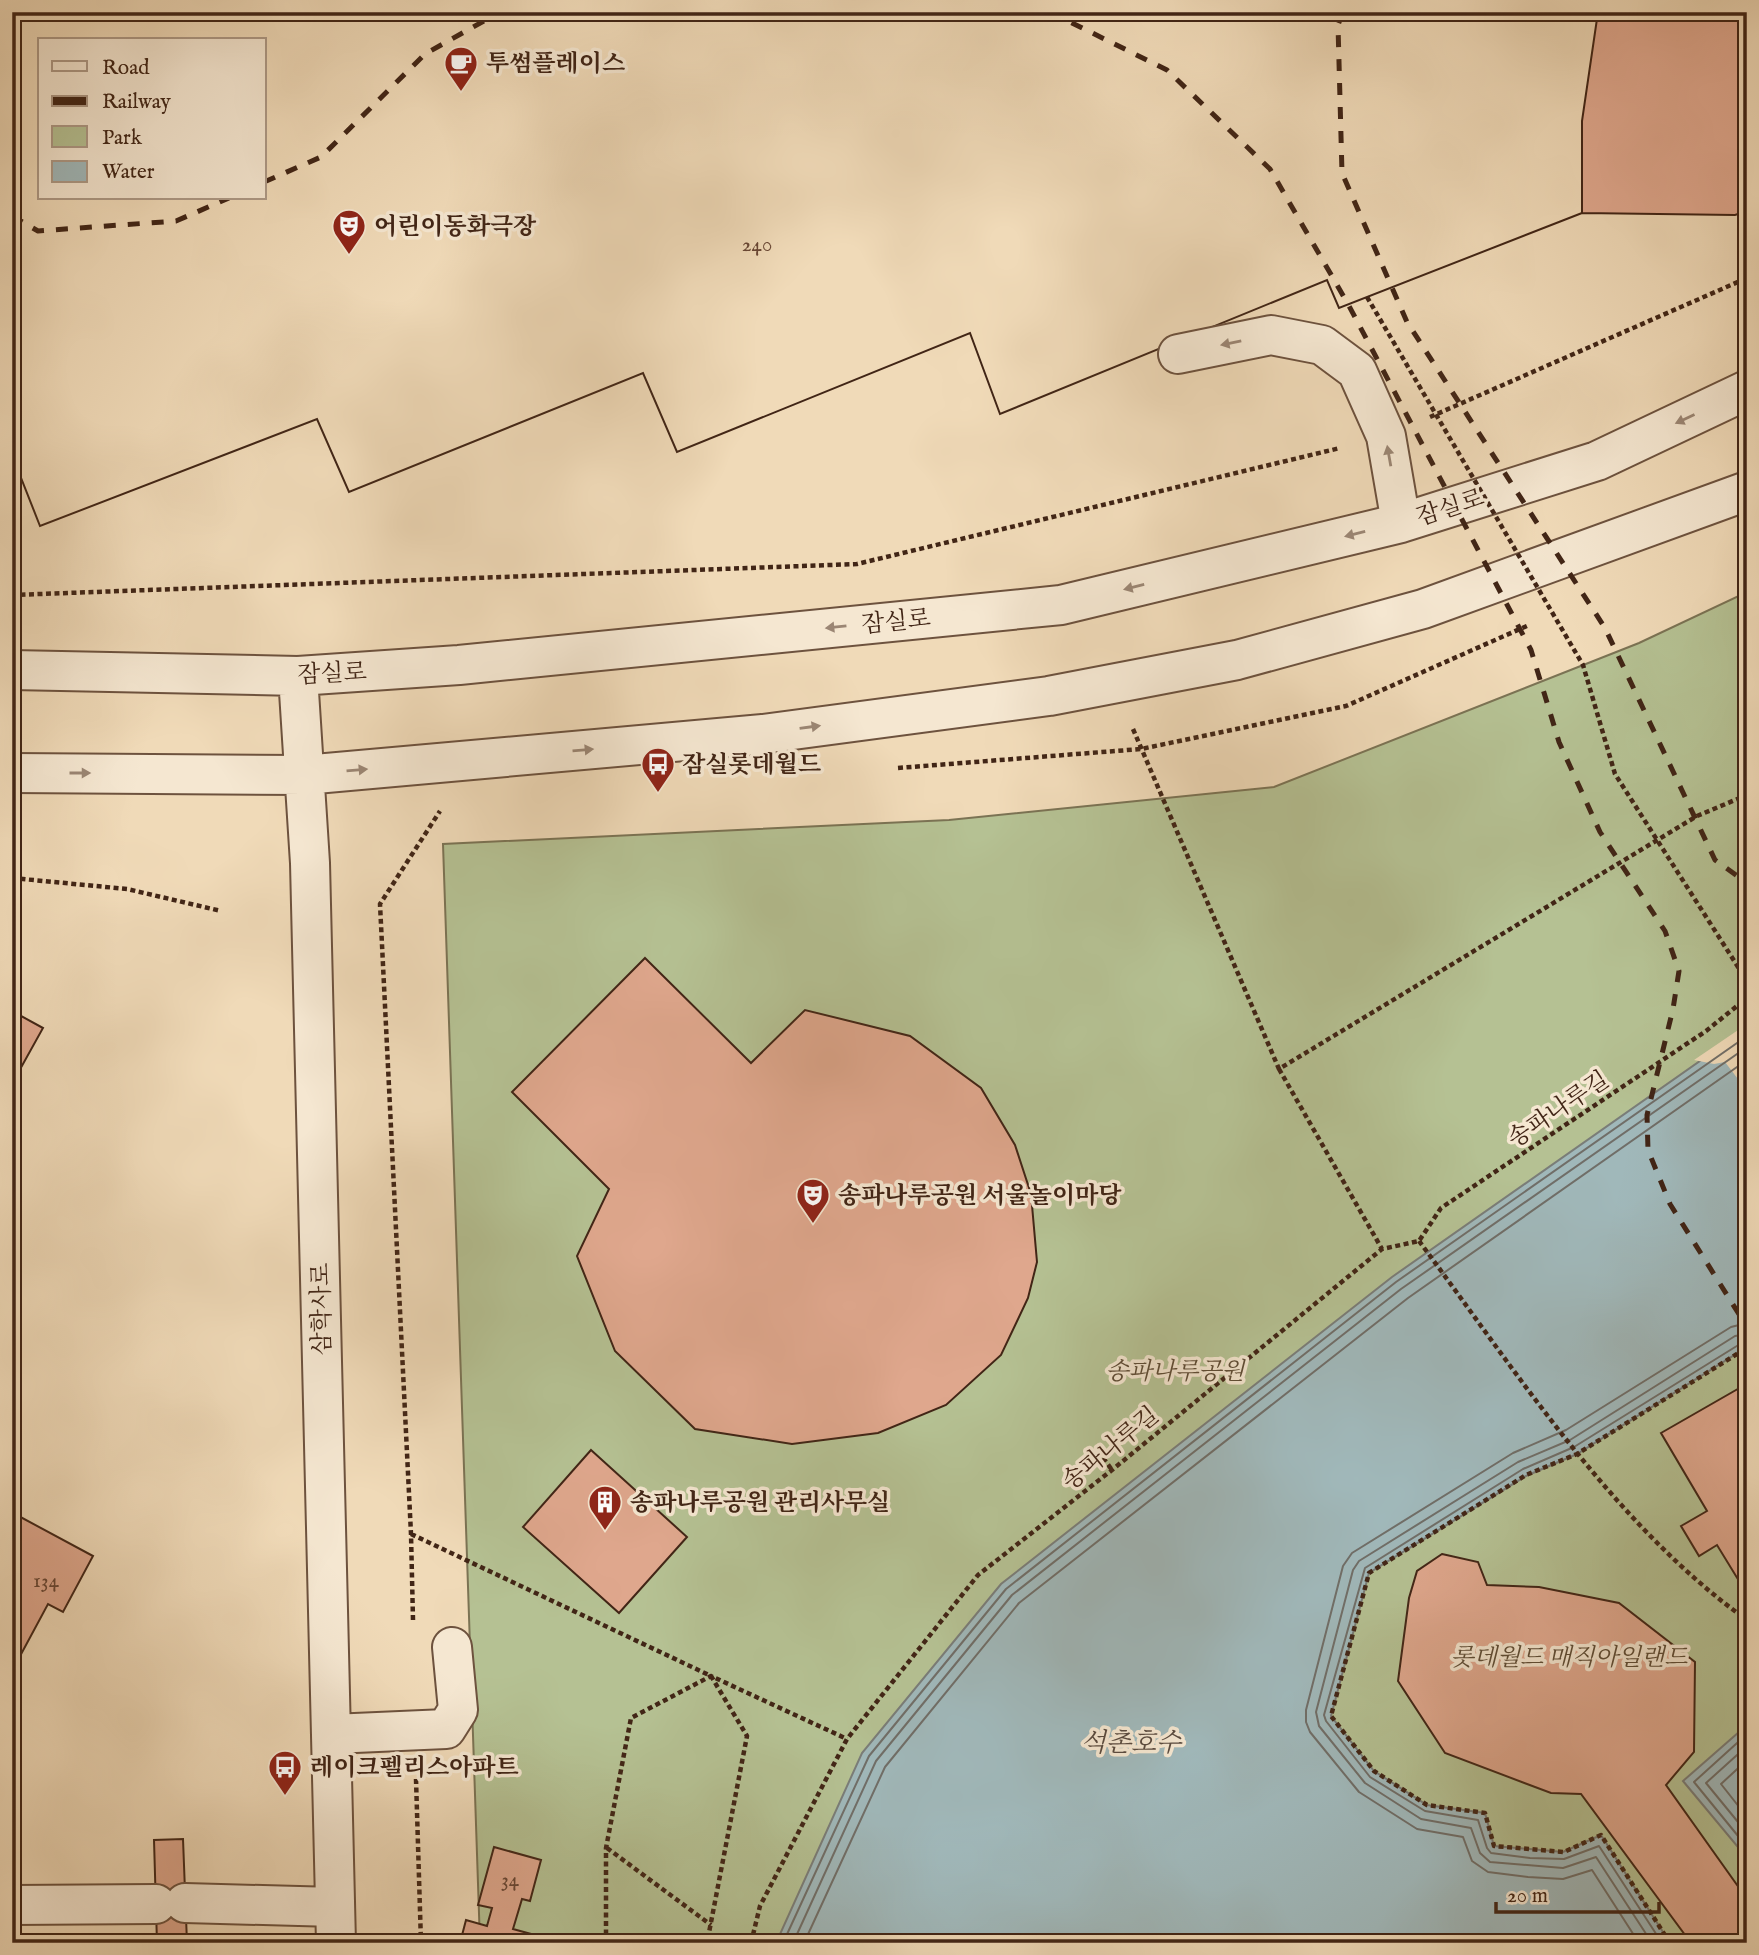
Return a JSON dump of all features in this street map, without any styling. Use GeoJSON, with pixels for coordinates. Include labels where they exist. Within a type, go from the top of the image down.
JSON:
{"type":"FeatureCollection","features":[{"type":"Feature","properties":{"kind":"street"},"geometry":{"type":"LineString","coordinates":[[1178,354],[1270,335],[1322,345],[1357,372],[1386,436],[1401,523]]}},
{"type":"Feature","properties":{"kind":"street","name":"잠실로"},"geometry":{"type":"LineString","coordinates":[[12,670],[298,676],[472,664],[1061,605],[1401,523],[1598,461],[1747,390]]}},
{"type":"Feature","properties":{"kind":"street"},"geometry":{"type":"LineString","coordinates":[[12,773],[304,775],[763,734],[1049,695],[1237,660],[1423,609],[1747,491]]}},
{"type":"Feature","properties":{"kind":"street","name":"삼학사로"},"geometry":{"type":"LineString","coordinates":[[298,676],[310,863],[335,1925]]}},
{"type":"Feature","properties":{"kind":"street"},"geometry":{"type":"LineString","coordinates":[[331,1734],[446,1730],[458,1710],[452,1647]]}},
{"type":"Feature","properties":{"kind":"street"},"geometry":{"type":"LineString","coordinates":[[12,1905],[171,1904],[335,1925]]}},
{"type":"Feature","properties":{"kind":"path"},"geometry":{"type":"LineString","coordinates":[[12,595],[857,564],[1386,436],[1747,278]]}},
{"type":"Feature","properties":{"kind":"path"},"geometry":{"type":"LineString","coordinates":[[1367,296],[1583,664],[1615,774],[1747,981]]}},
{"type":"Feature","properties":{"kind":"path"},"geometry":{"type":"LineString","coordinates":[[1114,683],[1279,1069],[1382,1249]]}},
{"type":"Feature","properties":{"kind":"path"},"geometry":{"type":"LineString","coordinates":[[1279,1069],[1697,816],[1747,795]]}},
{"type":"Feature","properties":{"kind":"path"},"geometry":{"type":"LineString","coordinates":[[12,878],[127,889],[221,911]]}},
{"type":"Feature","properties":{"kind":"path"},"geometry":{"type":"LineString","coordinates":[[380,904],[411,1534],[413,1626]]}},
{"type":"Feature","properties":{"kind":"path","name":"송파나루길"},"geometry":{"type":"LineString","coordinates":[[751,1943],[760,1906],[847,1739],[978,1574],[1112,1470],[1382,1249],[1419,1241],[1441,1208],[1706,1031],[1747,998]]}},
{"type":"Feature","properties":{"kind":"path"},"geometry":{"type":"LineString","coordinates":[[1419,1241],[1577,1454],[1662,1548],[1747,1620]]}},
{"type":"Feature","properties":{"kind":"path"},"geometry":{"type":"LineString","coordinates":[[1670,1943],[1601,1835],[1563,1852],[1494,1846],[1485,1814],[1427,1805],[1374,1770],[1331,1716],[1369,1573],[1526,1475],[1577,1454],[1745,1349],[1747,1352]]}},
{"type":"Feature","properties":{"kind":"path"},"geometry":{"type":"LineString","coordinates":[[1098,1451],[1112,1470]]}},
{"type":"Feature","properties":{"kind":"path"},"geometry":{"type":"LineString","coordinates":[[411,1534],[847,1739]]}},
{"type":"Feature","properties":{"kind":"path"},"geometry":{"type":"LineString","coordinates":[[606,1943],[606,1848],[631,1718],[710,1676]]}},
{"type":"Feature","properties":{"kind":"path"},"geometry":{"type":"LineString","coordinates":[[707,1943],[747,1737],[710,1676]]}},
{"type":"Feature","properties":{"kind":"path"},"geometry":{"type":"LineString","coordinates":[[415,1731],[421,1943]]}},
{"type":"Feature","properties":{"kind":"path"},"geometry":{"type":"LineString","coordinates":[[606,1848],[711,1925]]}},
{"type":"Feature","properties":{"kind":"green space","name":"송파나루공원"},"geometry":{"type":"Polygon","coordinates":[[[1747,592],[1747,1943],[480,1943],[443,844],[949,820],[1274,787],[1639,643],[1747,592]]]}},
{"type":"Feature","properties":{"kind":"water","name":"석촌호수"},"geometry":{"type":"Polygon","coordinates":[[[1747,1028],[1747,1351],[1744,1349],[1577,1454],[1526,1476],[1369,1573],[1331,1716],[1374,1771],[1427,1805],[1485,1813],[1494,1846],[1563,1852],[1601,1835],[1670,1943],[776,1943],[862,1753],[1001,1584],[1392,1277],[1747,1028]]]}},
{"type":"Feature","properties":{"kind":"water"},"geometry":{"type":"Polygon","coordinates":[[[1747,1725],[1747,1858],[1683,1781],[1747,1725]]]}},
{"type":"Feature","properties":{"kind":"pier"},"geometry":{"type":"Polygon","coordinates":[[[1747,1024],[1747,1091],[1725,1062],[1714,1064],[1694,1060],[1747,1024]]]}},
{"type":"Feature","properties":{"kind":"building"},"geometry":{"type":"Polygon","coordinates":[[[12,12],[1747,12],[1747,211],[1735,215],[1582,213],[1339,308],[1327,280],[1000,414],[970,333],[677,452],[643,373],[349,492],[317,419],[40,526],[12,455],[12,12]]]}},
{"type":"Feature","properties":{"kind":"building"},"geometry":{"type":"Polygon","coordinates":[[[12,12],[1598,12],[1582,121],[1582,213],[1339,308],[1327,280],[1000,414],[970,333],[677,452],[643,373],[349,492],[317,419],[40,526],[12,455],[12,12]]]}},
{"type":"Feature","properties":{"kind":"building","name":"송파나루공원 서울놀이마당"},"geometry":{"type":"Polygon","coordinates":[[[645,958],[751,1063],[805,1010],[910,1036],[981,1088],[1015,1145],[1031,1194],[1037,1262],[1028,1298],[1001,1355],[946,1405],[878,1433],[792,1444],[695,1429],[615,1351],[577,1256],[609,1189],[512,1092],[645,958]]]}},
{"type":"Feature","properties":{"kind":"building"},"geometry":{"type":"Polygon","coordinates":[[[12,1011],[43,1028],[13,1082],[12,1082],[12,1011]]]}},
{"type":"Feature","properties":{"kind":"building"},"geometry":{"type":"Polygon","coordinates":[[[1743,1386],[1747,1392],[1747,1594],[1717,1545],[1699,1556],[1681,1526],[1707,1511],[1661,1433],[1743,1386]]]}},
{"type":"Feature","properties":{"kind":"building","name":"송파나루공원 관리사무실"},"geometry":{"type":"Polygon","coordinates":[[[591,1450],[687,1537],[619,1613],[523,1527],[591,1450]]]}},
{"type":"Feature","properties":{"kind":"building"},"geometry":{"type":"Polygon","coordinates":[[[13,1513],[93,1556],[63,1612],[48,1604],[12,1671],[13,1513]]]}},
{"type":"Feature","properties":{"kind":"building"},"geometry":{"type":"Polygon","coordinates":[[[1442,1554],[1478,1562],[1487,1585],[1539,1587],[1619,1603],[1695,1662],[1694,1752],[1666,1785],[1747,1899],[1747,1943],[1691,1943],[1581,1794],[1551,1793],[1445,1753],[1398,1681],[1409,1598],[1417,1571],[1442,1554]]]}},
{"type":"Feature","properties":{"kind":"building"},"geometry":{"type":"Polygon","coordinates":[[[183,1839],[187,1943],[157,1943],[154,1840],[183,1839]]]}},
{"type":"Feature","properties":{"kind":"building"},"geometry":{"type":"Polygon","coordinates":[[[494,1847],[541,1860],[530,1901],[522,1899],[513,1929],[553,1940],[552,1943],[460,1943],[466,1920],[487,1926],[492,1908],[478,1905],[494,1847]]]}},
{"type":"Feature","properties":{"kind":"railway"},"geometry":{"type":"LineString","coordinates":[[266,181],[321,157],[425,54],[500,12]]}},
{"type":"Feature","properties":{"kind":"railway"},"geometry":{"type":"LineString","coordinates":[[1050,12],[1167,70],[1270,169],[1348,304],[1531,650],[1559,742],[1600,832],[1665,931],[1679,971],[1673,1009],[1647,1115],[1648,1150],[1670,1204],[1747,1327]]}},
{"type":"Feature","properties":{"kind":"railway"},"geometry":{"type":"LineString","coordinates":[[1343,12],[1338,25],[1342,173],[1407,322],[1605,628],[1715,860],[1747,883]]}},
{"type":"Feature","properties":{"kind":"railway"},"geometry":{"type":"LineString","coordinates":[[12,216],[38,231],[176,221],[224,200]]}},
{"type":"Feature","properties":{"kind":"place","name":"투썸플레이스"},"geometry":{"type":"Point","coordinates":[461,93]}},
{"type":"Feature","properties":{"kind":"place","name":"어린이동화극장"},"geometry":{"type":"Point","coordinates":[349,256]}},
{"type":"Feature","properties":{"kind":"place","name":"잠실롯데월드"},"geometry":{"type":"Point","coordinates":[658,794]}},
{"type":"Feature","properties":{"kind":"place","name":"송파나루공원 서울놀이마당"},"geometry":{"type":"Point","coordinates":[813,1225]}},
{"type":"Feature","properties":{"kind":"place","name":"송파나루공원 관리사무실"},"geometry":{"type":"Point","coordinates":[605,1532]}},
{"type":"Feature","properties":{"kind":"place","name":"레이크펠리스아파트"},"geometry":{"type":"Point","coordinates":[285,1797]}},
{"type":"Feature","properties":{"kind":"park label","name":"롯데월드 매직아일랜드"},"geometry":{"type":"Point","coordinates":[1569,1657]}}]}
